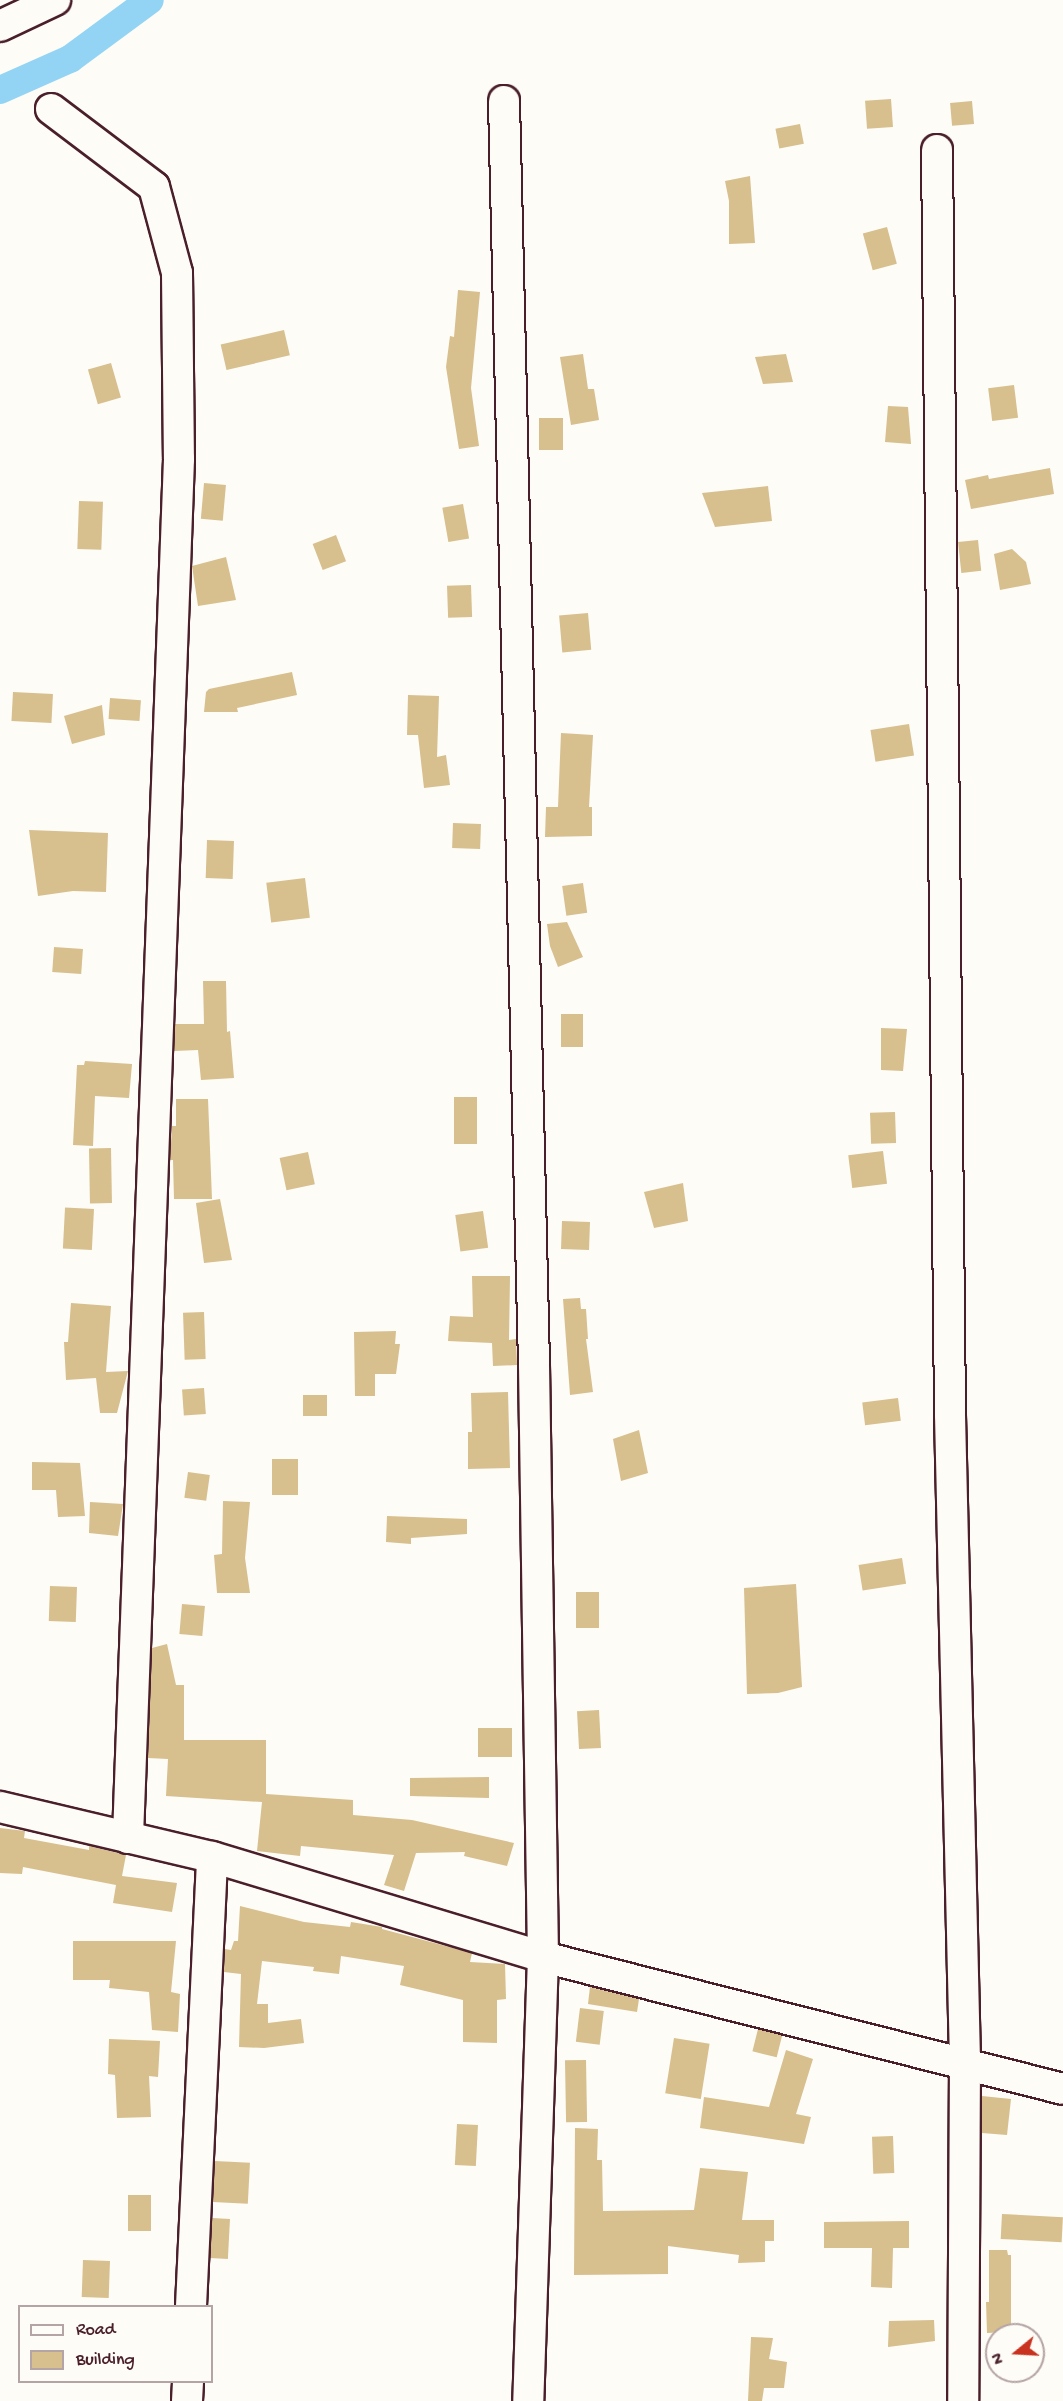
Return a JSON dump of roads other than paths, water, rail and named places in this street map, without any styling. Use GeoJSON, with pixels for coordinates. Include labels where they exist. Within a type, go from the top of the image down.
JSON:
{"type":"FeatureCollection","features":[{"type":"Feature","properties":{"kind":"street"},"geometry":{"type":"LineString","coordinates":[[0,26],[55,0]]}},
{"type":"Feature","properties":{"kind":"street"},"geometry":{"type":"LineString","coordinates":[[504,101],[534,1365],[543,1957],[528,2401]]}},
{"type":"Feature","properties":{"kind":"street"},"geometry":{"type":"LineString","coordinates":[[51,109],[154,187],[177,273],[179,459],[128,1838]]}},
{"type":"Feature","properties":{"kind":"street"},"geometry":{"type":"LineString","coordinates":[[937,150],[950,1415],[965,2062],[963,2401]]}},
{"type":"Feature","properties":{"kind":"street"},"geometry":{"type":"LineString","coordinates":[[0,1807],[212,1857],[543,1957],[965,2062],[1063,2089]]}},
{"type":"Feature","properties":{"kind":"street"},"geometry":{"type":"LineString","coordinates":[[191,2305],[212,1857]]}},
{"type":"Feature","properties":{"kind":"street"},"geometry":{"type":"LineString","coordinates":[[187,2401],[188,2383]]}},
{"type":"Feature","properties":{"kind":"waterway"},"geometry":{"type":"LineString","coordinates":[[0,90],[70,59],[150,0]]}}]}
